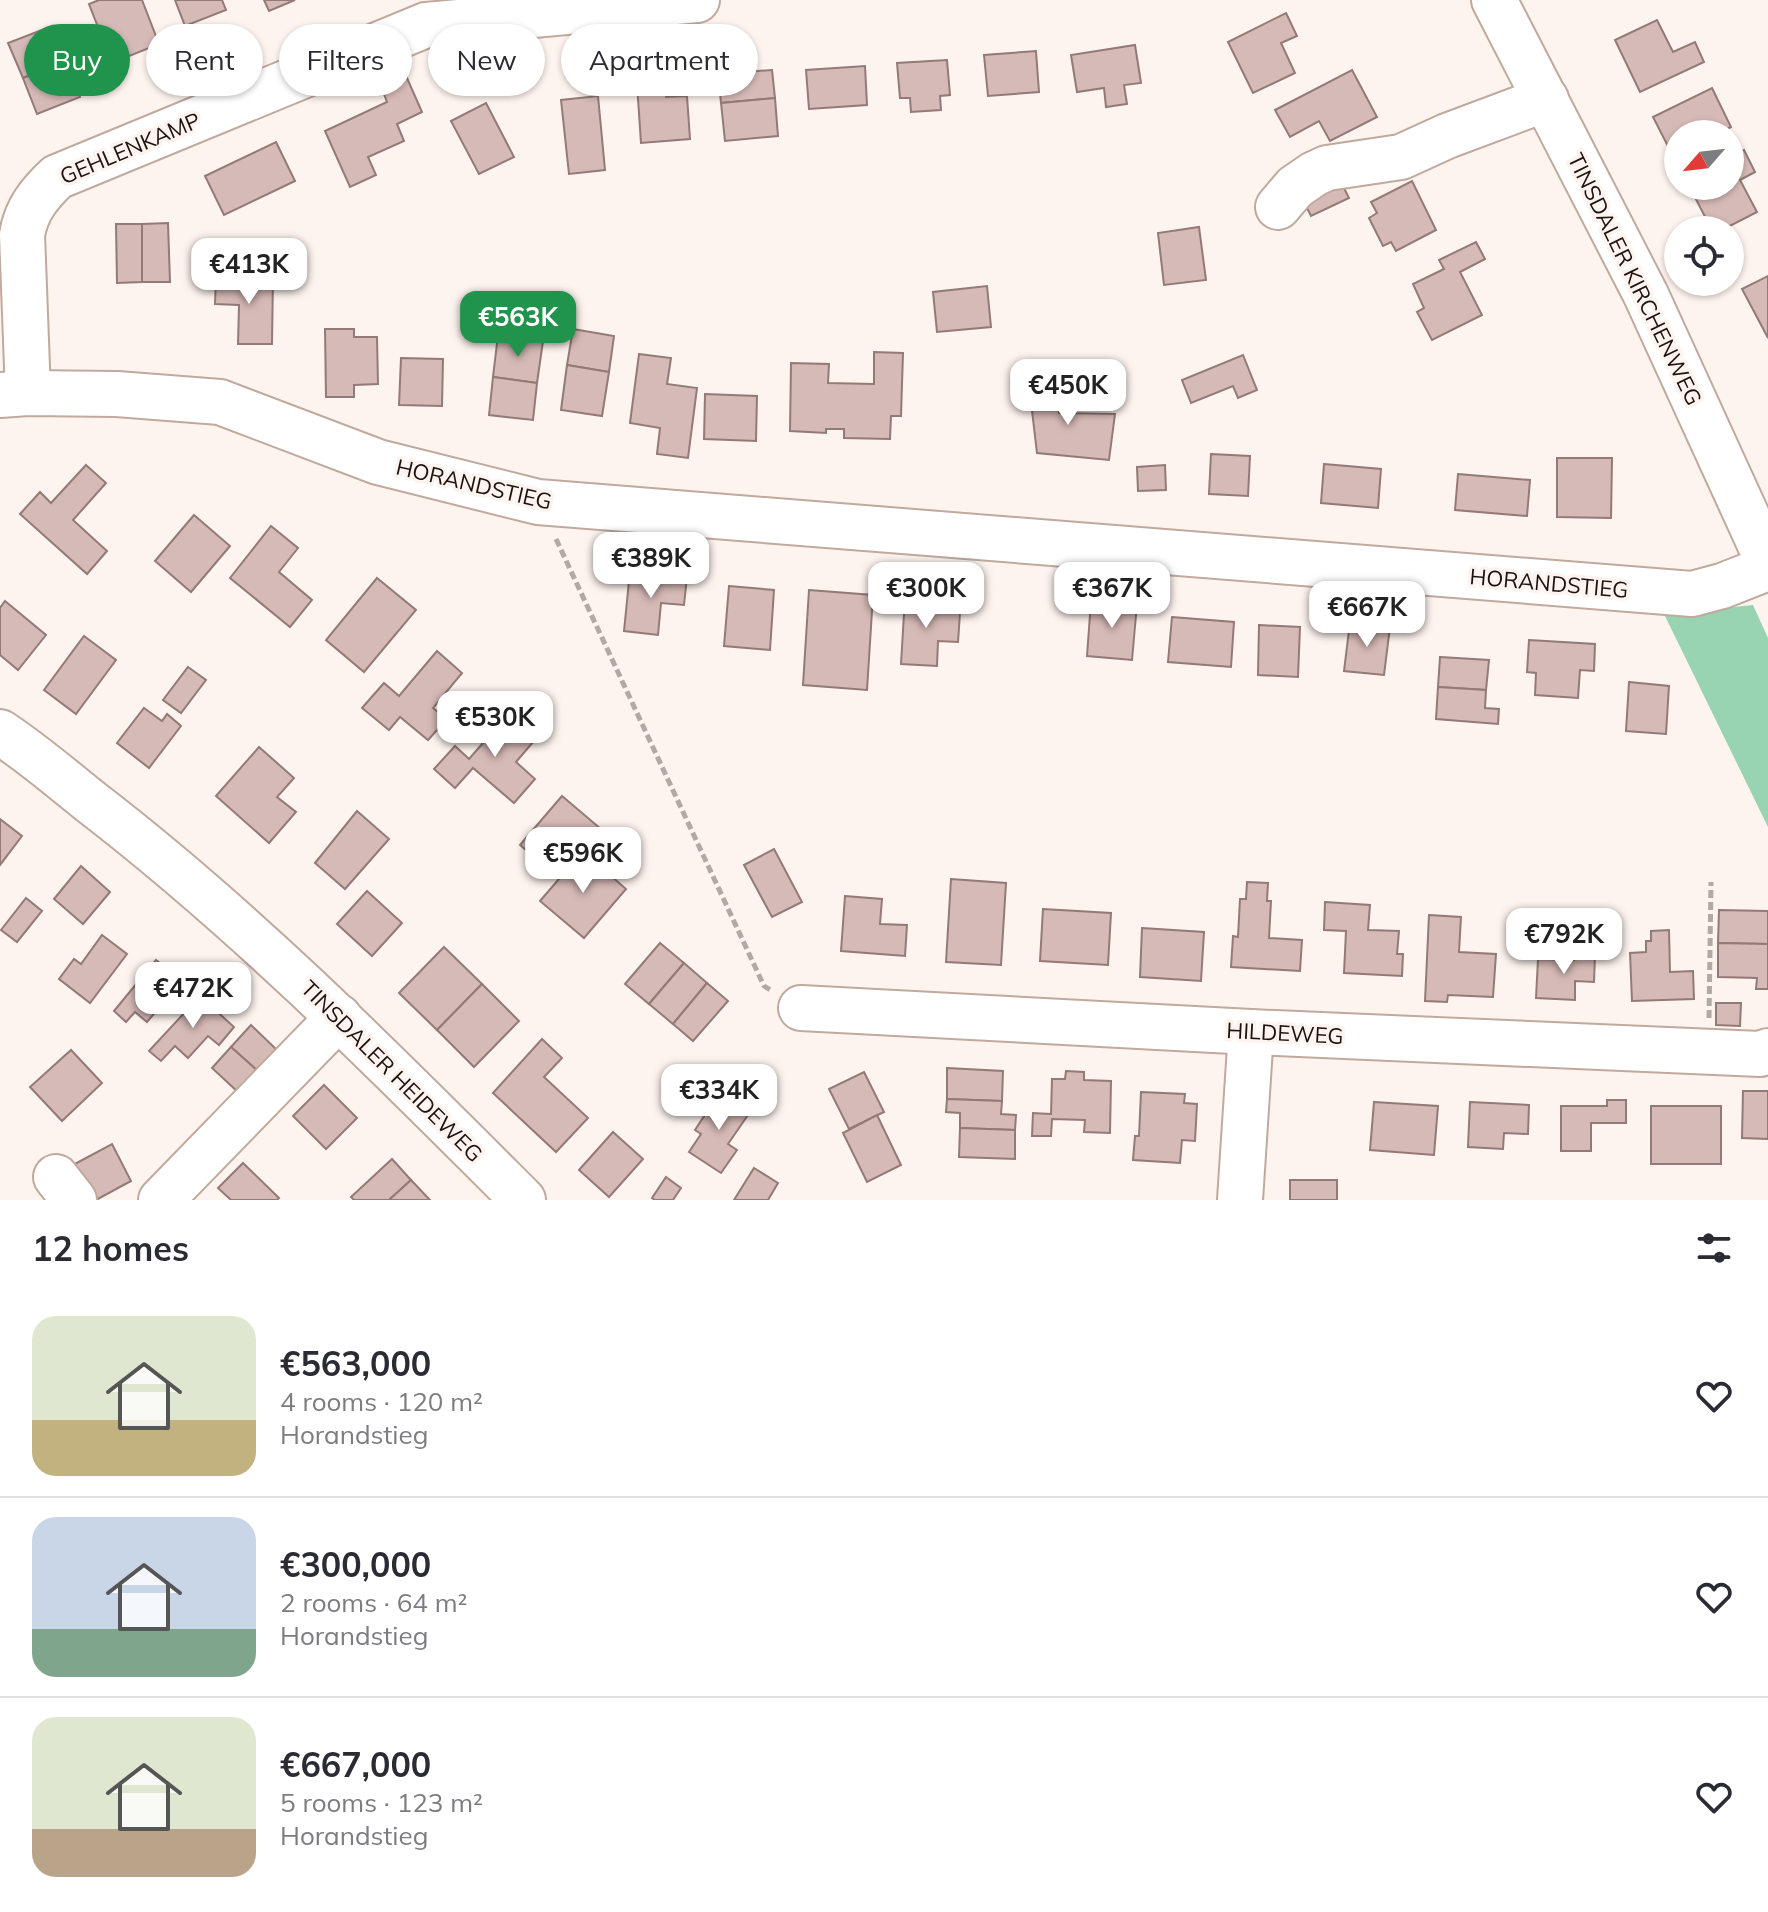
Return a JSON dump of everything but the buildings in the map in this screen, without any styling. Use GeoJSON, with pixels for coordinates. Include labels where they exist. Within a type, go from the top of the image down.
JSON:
{"type":"FeatureCollection","features":[{"type":"Feature","properties":{"kind":"street","name":"GEHLENKAMP"},"geometry":{"type":"LineString","coordinates":[[14,394],[25,217],[57,177],[426,25],[697,0]]}},
{"type":"Feature","properties":{"kind":"street","name":"TINSDALER KIRCHENWEG"},"geometry":{"type":"LineString","coordinates":[[1494,0],[1646,295],[1768,565]]}},
{"type":"Feature","properties":{"kind":"street"},"geometry":{"type":"LineString","coordinates":[[1278,207],[1295,187],[1327,168],[1401,157],[1546,99]]}},
{"type":"Feature","properties":{"kind":"street","name":"HORANDSTIEG"},"geometry":{"type":"LineString","coordinates":[[14,394],[117,394],[220,402],[378,462],[538,502],[1692,594],[1722,586],[1768,565]]}},
{"type":"Feature","properties":{"kind":"street","name":"TINSDALER HEIDEWEG"},"geometry":{"type":"LineString","coordinates":[[0,732],[132,833],[251,935],[339,1017],[523,1200]]}},
{"type":"Feature","properties":{"kind":"street","name":"HILDEWEG"},"geometry":{"type":"LineString","coordinates":[[801,1008],[1251,1032],[1760,1054],[1768,1051]]}},
{"type":"Feature","properties":{"kind":"street"},"geometry":{"type":"LineString","coordinates":[[161,1200],[339,1017]]}},
{"type":"Feature","properties":{"kind":"street"},"geometry":{"type":"LineString","coordinates":[[1240,1200],[1251,1032]]}},
{"type":"Feature","properties":{"kind":"path"},"geometry":{"type":"LineString","coordinates":[[538,502],[764,986],[801,1008]]}},
{"type":"Feature","properties":{"kind":"path"},"geometry":{"type":"LineString","coordinates":[[1709,1051],[1711,882]]}},
{"type":"Feature","properties":{"kind":"green space"},"geometry":{"type":"Polygon","coordinates":[[[1753,605],[1768,638],[1768,827],[1664,614],[1753,605]]]}}]}
